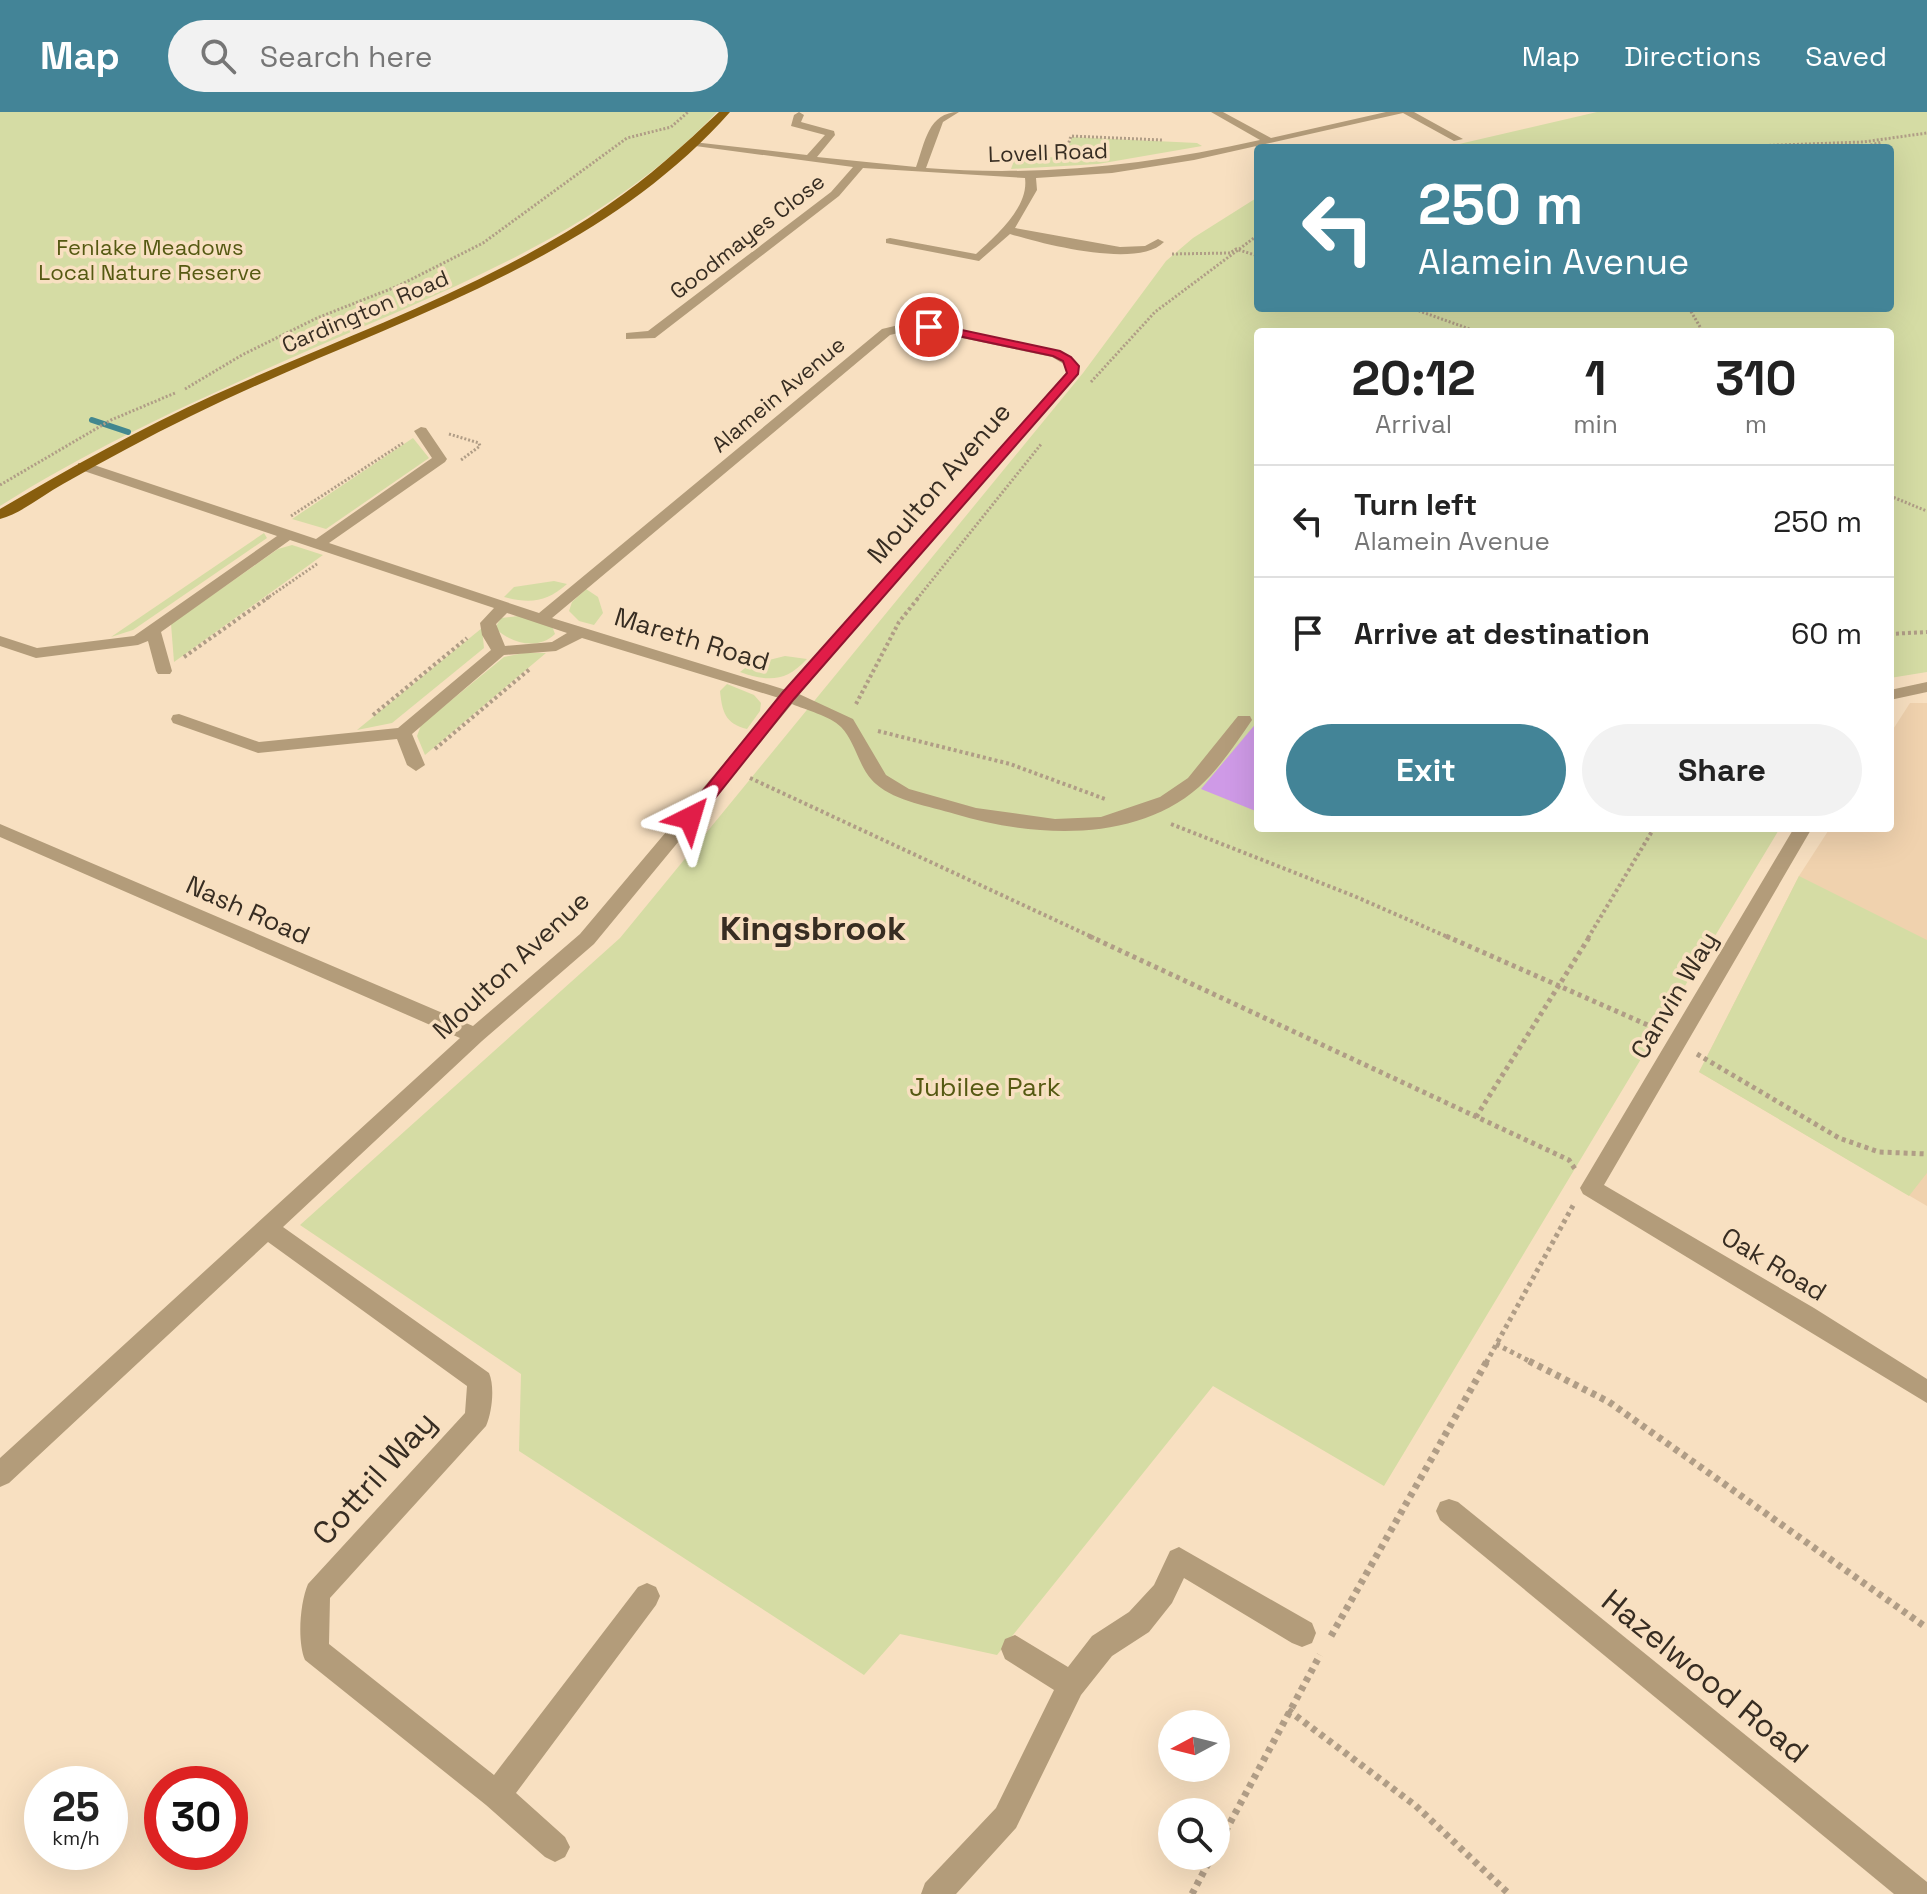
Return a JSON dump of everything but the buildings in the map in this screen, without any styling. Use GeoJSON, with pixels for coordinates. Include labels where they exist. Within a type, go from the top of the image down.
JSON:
{"type":"FeatureCollection","features":[{"type":"Feature","properties":{"kind":"main road","name":"Cardington Road"},"geometry":{"type":"LineString","coordinates":[[0,515],[83,466],[218,398],[463,293],[580,229],[693,145],[725,112]]}},
{"type":"Feature","properties":{"kind":"street"},"geometry":{"type":"LineString","coordinates":[[920,169],[939,120],[954,112]]}},
{"type":"Feature","properties":{"kind":"street"},"geometry":{"type":"LineString","coordinates":[[1216,112],[1267,140]]}},
{"type":"Feature","properties":{"kind":"street","name":"Lovell Road"},"geometry":{"type":"LineString","coordinates":[[693,145],[975,175],[1030,175],[1120,169],[1399,112]]}},
{"type":"Feature","properties":{"kind":"street"},"geometry":{"type":"LineString","coordinates":[[1407,112],[1458,139]]}},
{"type":"Feature","properties":{"kind":"street"},"geometry":{"type":"LineString","coordinates":[[799,115],[795,124],[829,131],[830,135],[810,158]]}},
{"type":"Feature","properties":{"kind":"street","name":"Goodmayes Close"},"geometry":{"type":"LineString","coordinates":[[630,336],[656,340],[835,194],[862,163]]}},
{"type":"Feature","properties":{"kind":"street"},"geometry":{"type":"LineString","coordinates":[[890,241],[979,258],[1008,230],[1032,190],[1030,175]]}},
{"type":"Feature","properties":{"kind":"street"},"geometry":{"type":"LineString","coordinates":[[1008,230],[1027,236],[1129,250],[1153,246]]}},
{"type":"Feature","properties":{"kind":"street","name":"Alamein Avenue"},"geometry":{"type":"LineString","coordinates":[[542,618],[886,332],[911,326],[929,327],[1056,354],[1073,366],[1072,374]]}},
{"type":"Feature","properties":{"kind":"street","name":"Moulton Avenue"},"geometry":{"type":"LineString","coordinates":[[0,1475],[475,1036],[587,939],[789,696],[1072,374]]}},
{"type":"Feature","properties":{"kind":"street"},"geometry":{"type":"LineString","coordinates":[[316,546],[440,459],[421,431]]}},
{"type":"Feature","properties":{"kind":"street","name":"Mareth Road"},"geometry":{"type":"LineString","coordinates":[[83,466],[316,546],[789,696],[846,723]]}},
{"type":"Feature","properties":{"kind":"street"},"geometry":{"type":"LineString","coordinates":[[0,641],[36,653],[138,640],[287,535]]}},
{"type":"Feature","properties":{"kind":"street"},"geometry":{"type":"LineString","coordinates":[[179,719],[258,748],[403,733],[500,651],[490,635],[488,623],[504,607]]}},
{"type":"Feature","properties":{"kind":"street"},"geometry":{"type":"LineString","coordinates":[[153,631],[164,671]]}},
{"type":"Feature","properties":{"kind":"street","name":"Mareth Road"},"geometry":{"type":"LineString","coordinates":[[500,651],[556,646],[580,632]]}},
{"type":"Feature","properties":{"kind":"street"},"geometry":{"type":"LineString","coordinates":[[1894,694],[1927,687]]}},
{"type":"Feature","properties":{"kind":"street"},"geometry":{"type":"LineString","coordinates":[[846,723],[880,779],[903,793],[975,814],[1055,825],[1101,823],[1141,812],[1166,801],[1194,782],[1244,720]]}},
{"type":"Feature","properties":{"kind":"street"},"geometry":{"type":"LineString","coordinates":[[403,733],[416,765]]}},
{"type":"Feature","properties":{"kind":"street","name":"Nash Road"},"geometry":{"type":"LineString","coordinates":[[0,830],[475,1036]]}},
{"type":"Feature","properties":{"kind":"street","name":"Canvin Way"},"geometry":{"type":"LineString","coordinates":[[1591,1188],[1801,832]]}},
{"type":"Feature","properties":{"kind":"street","name":"Oak Road"},"geometry":{"type":"LineString","coordinates":[[1591,1188],[1806,1315],[1927,1392]]}},
{"type":"Feature","properties":{"kind":"street","name":"Cottril Way"},"geometry":{"type":"LineString","coordinates":[[268,1229],[480,1381],[477,1418],[317,1593],[315,1650],[496,1795],[555,1847]]}},
{"type":"Feature","properties":{"kind":"street","name":"Hazelwood Road"},"geometry":{"type":"LineString","coordinates":[[1449,1511],[1918,1894]]}},
{"type":"Feature","properties":{"kind":"street"},"geometry":{"type":"LineString","coordinates":[[936,1894],[1006,1818],[1071,1685],[1102,1646],[1139,1622],[1163,1594],[1179,1560],[1302,1633]]}},
{"type":"Feature","properties":{"kind":"street"},"geometry":{"type":"LineString","coordinates":[[496,1795],[647,1596]]}},
{"type":"Feature","properties":{"kind":"street"},"geometry":{"type":"LineString","coordinates":[[1015,1649],[1071,1685]]}},
{"type":"Feature","properties":{"kind":"path"},"geometry":{"type":"LineString","coordinates":[[0,485],[111,420],[185,389],[242,355],[317,318],[398,286],[483,243],[627,138],[671,127],[688,112]]}},
{"type":"Feature","properties":{"kind":"path"},"geometry":{"type":"LineString","coordinates":[[1875,144],[1927,133]]}},
{"type":"Feature","properties":{"kind":"path"},"geometry":{"type":"LineString","coordinates":[[1819,144],[1898,138]]}},
{"type":"Feature","properties":{"kind":"path"},"geometry":{"type":"LineString","coordinates":[[1153,246],[1195,256],[1230,253],[1254,238]]}},
{"type":"Feature","properties":{"kind":"path"},"geometry":{"type":"LineString","coordinates":[[1236,249],[1254,255]]}},
{"type":"Feature","properties":{"kind":"path"},"geometry":{"type":"LineString","coordinates":[[1083,392],[1149,318],[1236,249]]}},
{"type":"Feature","properties":{"kind":"path"},"geometry":{"type":"LineString","coordinates":[[1422,312],[1467,328]]}},
{"type":"Feature","properties":{"kind":"path"},"geometry":{"type":"LineString","coordinates":[[1044,441],[899,622],[846,723],[1010,764],[1354,896],[1679,1039],[1705,1060],[1839,1138],[1879,1152],[1927,1154]]}},
{"type":"Feature","properties":{"kind":"path"},"geometry":{"type":"LineString","coordinates":[[1894,498],[1927,511]]}},
{"type":"Feature","properties":{"kind":"path"},"geometry":{"type":"LineString","coordinates":[[1894,634],[1927,632]]}},
{"type":"Feature","properties":{"kind":"path"},"geometry":{"type":"LineString","coordinates":[[731,769],[1569,1160],[1591,1188],[1572,1205],[1415,1492],[1288,1710],[1230,1822]]}},
{"type":"Feature","properties":{"kind":"path"},"geometry":{"type":"LineString","coordinates":[[1476,1117],[1560,986],[1652,832]]}},
{"type":"Feature","properties":{"kind":"path"},"geometry":{"type":"LineString","coordinates":[[1496,1344],[1609,1402],[1927,1628]]}},
{"type":"Feature","properties":{"kind":"path"},"geometry":{"type":"LineString","coordinates":[[1288,1710],[1416,1806],[1509,1894]]}},
{"type":"Feature","properties":{"kind":"path"},"geometry":{"type":"LineString","coordinates":[[1192,1894],[1205,1870]]}},
{"type":"Feature","properties":{"kind":"shaded area"},"geometry":{"type":"Polygon","coordinates":[[[1910,703],[1927,703],[1927,1206],[1699,1072],[1799,876],[1827,832],[1894,832],[1894,728],[1910,703]]]}},
{"type":"Feature","properties":{"kind":"green space","name":"Fenlake Meadows Local Nature Reserve"},"geometry":{"type":"Polygon","coordinates":[[[0,112],[717,112],[672,155],[623,193],[517,256],[461,284],[179,409],[106,445],[0,506],[0,112]]]}},
{"type":"Feature","properties":{"kind":"green space","name":"Jubilee Park"},"geometry":{"type":"Polygon","coordinates":[[[1597,112],[1927,112],[1927,672],[1894,677],[1894,328],[1254,328],[1254,832],[1778,832],[1384,1486],[1213,1386],[997,1655],[900,1634],[864,1675],[519,1451],[521,1374],[300,1225],[620,938],[1083,373],[1166,261],[1193,238],[1254,200],[1254,312],[1894,312],[1894,144],[1459,144],[1597,112]]]}},
{"type":"Feature","properties":{"kind":"green space"},"geometry":{"type":"Polygon","coordinates":[[[1072,137],[1197,143],[1202,146],[1098,164],[1011,169],[1016,155],[1063,158],[1072,137]]]}},
{"type":"Feature","properties":{"kind":"green space"},"geometry":{"type":"Polygon","coordinates":[[[413,438],[429,458],[326,529],[292,519],[413,438]]]}},
{"type":"Feature","properties":{"kind":"green space"},"geometry":{"type":"Polygon","coordinates":[[[264,533],[267,538],[133,630],[111,637],[264,533]]]}},
{"type":"Feature","properties":{"kind":"green space"},"geometry":{"type":"Polygon","coordinates":[[[292,545],[323,555],[174,662],[171,624],[278,549],[292,545]]]}},
{"type":"Feature","properties":{"kind":"green space"},"geometry":{"type":"Polygon","coordinates":[[[554,581],[567,584],[545,598],[530,601],[504,597],[514,587],[554,581]]]}},
{"type":"Feature","properties":{"kind":"green space"},"geometry":{"type":"Polygon","coordinates":[[[586,589],[598,597],[603,613],[594,625],[579,621],[569,611],[572,602],[586,589]]]}},
{"type":"Feature","properties":{"kind":"green space"},"geometry":{"type":"Polygon","coordinates":[[[519,616],[552,626],[555,634],[532,644],[508,638],[495,628],[501,618],[519,616]]]}},
{"type":"Feature","properties":{"kind":"green space"},"geometry":{"type":"Polygon","coordinates":[[[482,628],[484,648],[392,723],[357,730],[482,628]]]}},
{"type":"Feature","properties":{"kind":"green space"},"geometry":{"type":"Polygon","coordinates":[[[546,653],[425,755],[417,736],[421,725],[504,657],[546,653]]]}},
{"type":"Feature","properties":{"kind":"green space"},"geometry":{"type":"Polygon","coordinates":[[[785,656],[807,659],[792,672],[776,678],[740,672],[749,665],[785,656]]]}},
{"type":"Feature","properties":{"kind":"green space"},"geometry":{"type":"Polygon","coordinates":[[[727,684],[754,695],[761,703],[760,711],[747,729],[729,720],[724,710],[720,691],[727,684]]]}},
{"type":"Feature","properties":{"kind":"green space"},"geometry":{"type":"Polygon","coordinates":[[[1799,876],[1927,940],[1927,1173],[1909,1196],[1699,1072],[1799,876]]]}},
{"type":"Feature","properties":{"kind":"waterway"},"geometry":{"type":"LineString","coordinates":[[92,420],[128,432]]}},
{"type":"Feature","properties":{"kind":"district","name":"Kingsbrook"},"geometry":{"type":"Point","coordinates":[813,928]}},
{"type":"Feature","properties":{"kind":"route"},"geometry":{"type":"LineString","coordinates":[[690,818],[789,696],[1072,374],[1073,366],[1056,354],[929,327]]}}]}
